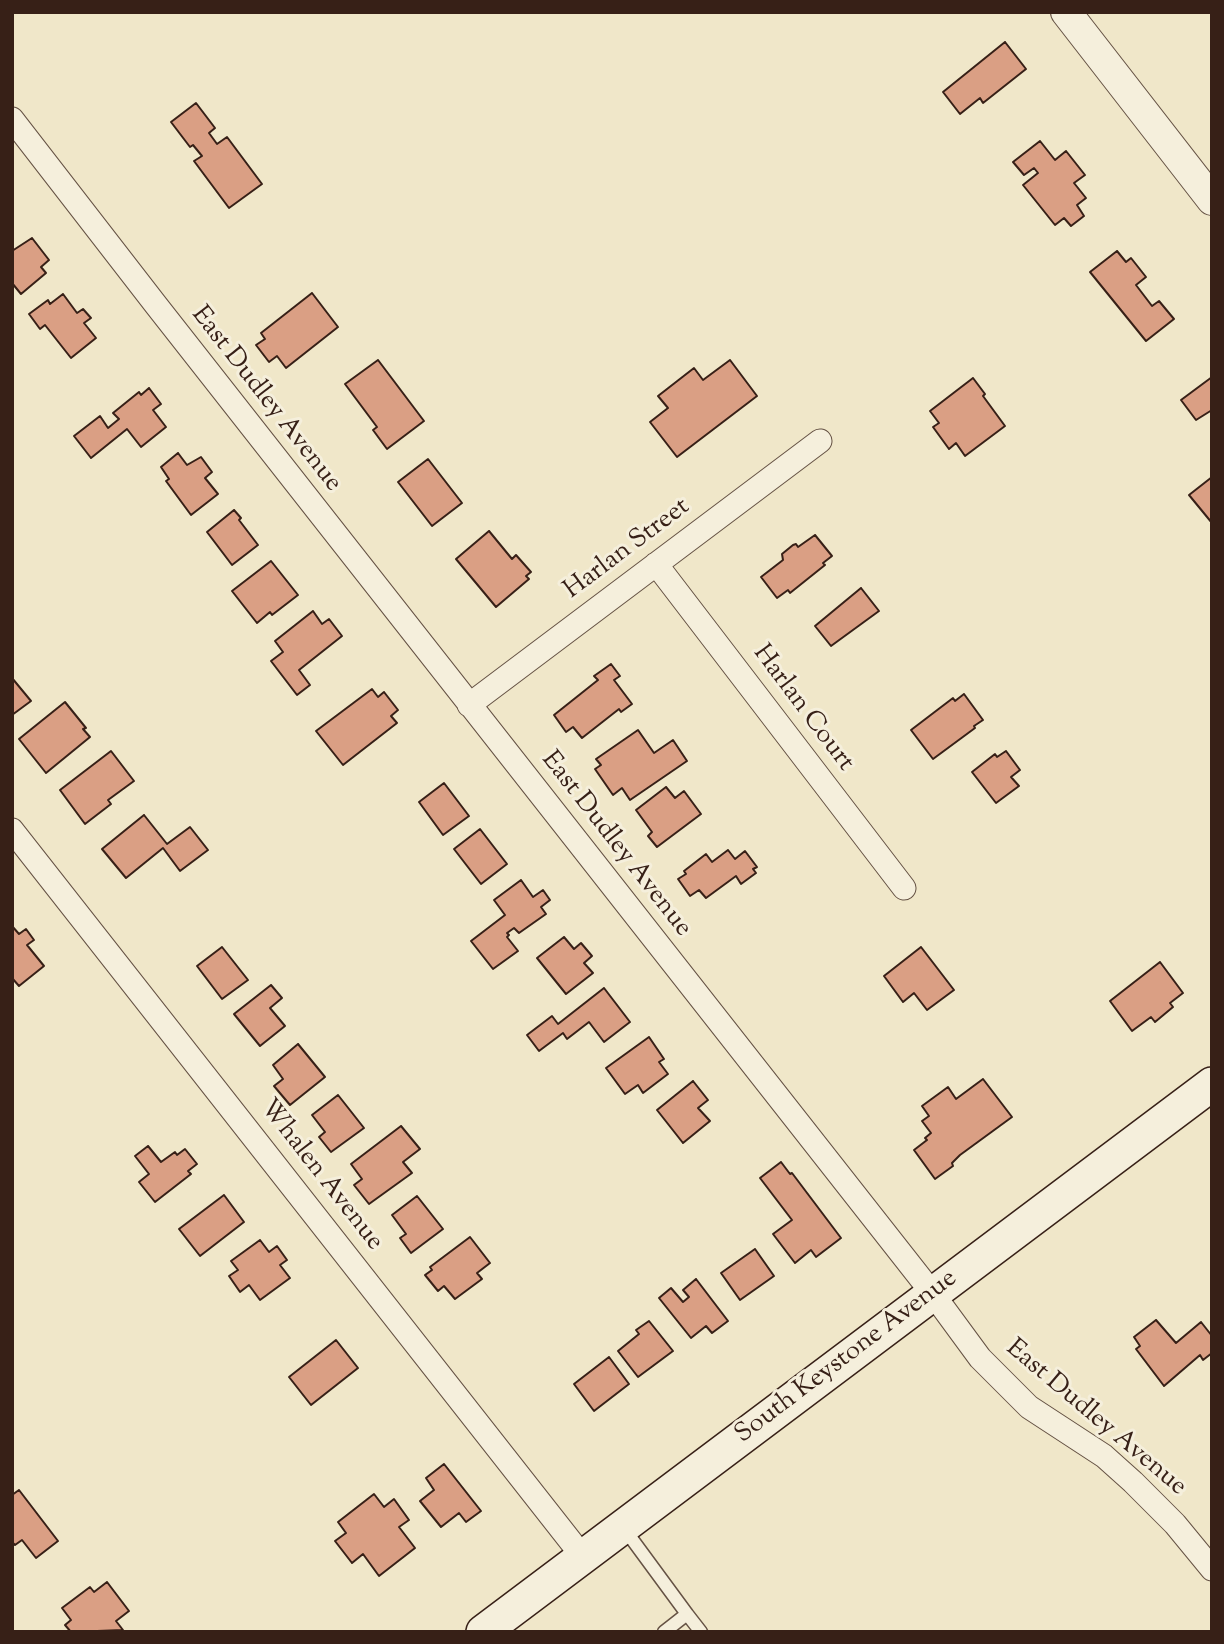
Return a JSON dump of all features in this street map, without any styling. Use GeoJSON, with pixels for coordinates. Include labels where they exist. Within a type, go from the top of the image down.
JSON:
{"type":"FeatureCollection","features":[{"type":"Feature","properties":{"kind":"main road","name":"South Keystone Avenue"},"geometry":{"type":"LineString","coordinates":[[483,1632],[1212,1084]]}},
{"type":"Feature","properties":{"kind":"street"},"geometry":{"type":"LineString","coordinates":[[1066,12],[1212,200]]}},
{"type":"Feature","properties":{"kind":"street","name":"East Dudley Avenue"},"geometry":{"type":"LineString","coordinates":[[12,119],[933,1294],[979,1358],[1029,1407],[1104,1456],[1133,1482],[1175,1524],[1212,1569]]}},
{"type":"Feature","properties":{"kind":"street","name":"Harlan Street"},"geometry":{"type":"LineString","coordinates":[[469,705],[820,441]]}},
{"type":"Feature","properties":{"kind":"street","name":"Harlan Court"},"geometry":{"type":"LineString","coordinates":[[656,564],[904,888]]}},
{"type":"Feature","properties":{"kind":"street","name":"Whalen Avenue"},"geometry":{"type":"LineString","coordinates":[[12,830],[583,1557]]}},
{"type":"Feature","properties":{"kind":"lane"},"geometry":{"type":"LineString","coordinates":[[622,1527],[701,1632]]}},
{"type":"Feature","properties":{"kind":"lane"},"geometry":{"type":"LineString","coordinates":[[664,1632],[687,1614]]}},
{"type":"Feature","properties":{"kind":"building"},"geometry":{"type":"Polygon","coordinates":[[[1005,42],[1026,69],[983,103],[980,98],[960,114],[943,92],[1005,42]]]}},
{"type":"Feature","properties":{"kind":"building"},"geometry":{"type":"Polygon","coordinates":[[[196,103],[215,128],[209,133],[217,144],[227,137],[262,184],[229,208],[194,161],[202,156],[193,145],[190,147],[171,122],[196,103]]]}},
{"type":"Feature","properties":{"kind":"building"},"geometry":{"type":"Polygon","coordinates":[[[1040,141],[1055,160],[1066,151],[1085,175],[1074,183],[1086,198],[1077,205],[1084,216],[1071,226],[1064,218],[1055,225],[1023,185],[1038,173],[1034,168],[1024,175],[1013,162],[1040,141]]]}},
{"type":"Feature","properties":{"kind":"building"},"geometry":{"type":"Polygon","coordinates":[[[32,238],[49,260],[41,267],[46,273],[21,294],[12,283],[12,251],[32,238]]]}},
{"type":"Feature","properties":{"kind":"building"},"geometry":{"type":"Polygon","coordinates":[[[1117,251],[1126,262],[1131,258],[1146,277],[1136,285],[1152,306],[1159,301],[1174,319],[1146,341],[1090,272],[1117,251]]]}},
{"type":"Feature","properties":{"kind":"building"},"geometry":{"type":"Polygon","coordinates":[[[312,293],[338,327],[286,368],[277,356],[269,362],[256,345],[265,339],[261,333],[312,293]]]}},
{"type":"Feature","properties":{"kind":"building"},"geometry":{"type":"Polygon","coordinates":[[[63,294],[77,313],[83,309],[91,318],[84,323],[96,338],[71,358],[45,325],[40,329],[29,314],[48,300],[50,304],[63,294]]]}},
{"type":"Feature","properties":{"kind":"building"},"geometry":{"type":"Polygon","coordinates":[[[378,360],[424,421],[387,449],[373,430],[377,427],[345,384],[378,360]]]}},
{"type":"Feature","properties":{"kind":"building"},"geometry":{"type":"Polygon","coordinates":[[[730,360],[757,396],[677,457],[650,422],[668,408],[658,396],[694,368],[703,380],[730,360]]]}},
{"type":"Feature","properties":{"kind":"building"},"geometry":{"type":"Polygon","coordinates":[[[1212,377],[1212,410],[1196,420],[1181,400],[1212,377]]]}},
{"type":"Feature","properties":{"kind":"building"},"geometry":{"type":"Polygon","coordinates":[[[973,378],[1005,426],[965,456],[956,443],[949,449],[933,427],[939,423],[930,411],[973,378]]]}},
{"type":"Feature","properties":{"kind":"building"},"geometry":{"type":"Polygon","coordinates":[[[149,388],[161,404],[153,410],[166,427],[141,447],[127,429],[91,458],[74,436],[100,416],[108,428],[119,419],[113,413],[139,392],[141,395],[149,388]]]}},
{"type":"Feature","properties":{"kind":"building"},"geometry":{"type":"Polygon","coordinates":[[[178,453],[187,465],[201,457],[212,472],[205,478],[218,494],[191,515],[166,481],[169,479],[161,467],[178,453]]]}},
{"type":"Feature","properties":{"kind":"building"},"geometry":{"type":"Polygon","coordinates":[[[428,459],[462,503],[432,526],[398,482],[428,459]]]}},
{"type":"Feature","properties":{"kind":"building"},"geometry":{"type":"Polygon","coordinates":[[[1212,477],[1212,523],[1189,495],[1212,477]]]}},
{"type":"Feature","properties":{"kind":"building"},"geometry":{"type":"Polygon","coordinates":[[[234,510],[258,545],[232,565],[207,532],[234,510]]]}},
{"type":"Feature","properties":{"kind":"building"},"geometry":{"type":"Polygon","coordinates":[[[489,531],[512,559],[516,555],[531,572],[526,576],[529,579],[496,607],[456,559],[489,531]]]}},
{"type":"Feature","properties":{"kind":"building"},"geometry":{"type":"Polygon","coordinates":[[[815,535],[832,556],[823,563],[825,565],[790,593],[788,590],[777,598],[761,577],[783,560],[782,554],[793,545],[798,547],[815,535]]]}},
{"type":"Feature","properties":{"kind":"building"},"geometry":{"type":"Polygon","coordinates":[[[271,561],[298,595],[257,623],[232,591],[271,561]]]}},
{"type":"Feature","properties":{"kind":"building"},"geometry":{"type":"Polygon","coordinates":[[[861,588],[879,611],[831,646],[815,626],[861,588]]]}},
{"type":"Feature","properties":{"kind":"building"},"geometry":{"type":"Polygon","coordinates":[[[313,611],[322,624],[329,619],[342,636],[299,670],[310,685],[297,695],[271,661],[283,652],[275,641],[313,611]]]}},
{"type":"Feature","properties":{"kind":"building"},"geometry":{"type":"Polygon","coordinates":[[[611,664],[620,676],[614,680],[632,704],[621,712],[619,709],[582,738],[573,727],[566,732],[554,715],[598,680],[594,676],[611,664]]]}},
{"type":"Feature","properties":{"kind":"building"},"geometry":{"type":"Polygon","coordinates":[[[12,678],[31,701],[12,715],[12,678]]]}},
{"type":"Feature","properties":{"kind":"building"},"geometry":{"type":"Polygon","coordinates":[[[372,689],[378,697],[384,692],[398,710],[391,716],[397,723],[343,765],[316,731],[372,689]]]}},
{"type":"Feature","properties":{"kind":"building"},"geometry":{"type":"Polygon","coordinates":[[[964,694],[983,720],[933,759],[911,730],[953,698],[955,701],[964,694]]]}},
{"type":"Feature","properties":{"kind":"building"},"geometry":{"type":"Polygon","coordinates":[[[65,702],[90,737],[46,773],[19,739],[65,702]]]}},
{"type":"Feature","properties":{"kind":"building"},"geometry":{"type":"Polygon","coordinates":[[[638,730],[654,753],[673,740],[687,761],[630,800],[622,788],[613,795],[595,769],[601,765],[596,759],[638,730]]]}},
{"type":"Feature","properties":{"kind":"building"},"geometry":{"type":"Polygon","coordinates":[[[111,751],[134,781],[108,800],[111,804],[85,824],[60,790],[111,751]]]}},
{"type":"Feature","properties":{"kind":"building"},"geometry":{"type":"Polygon","coordinates":[[[1006,751],[1020,770],[1011,777],[1019,786],[996,803],[972,772],[995,754],[997,757],[1006,751]]]}},
{"type":"Feature","properties":{"kind":"building"},"geometry":{"type":"Polygon","coordinates":[[[444,783],[469,816],[443,835],[419,802],[444,783]]]}},
{"type":"Feature","properties":{"kind":"building"},"geometry":{"type":"Polygon","coordinates":[[[666,787],[675,798],[684,791],[701,814],[657,847],[648,836],[652,832],[636,810],[666,787]]]}},
{"type":"Feature","properties":{"kind":"building"},"geometry":{"type":"Polygon","coordinates":[[[144,815],[167,844],[190,827],[208,850],[180,871],[163,848],[126,878],[102,849],[144,815]]]}},
{"type":"Feature","properties":{"kind":"building"},"geometry":{"type":"Polygon","coordinates":[[[480,829],[507,864],[481,884],[454,849],[480,829]]]}},
{"type":"Feature","properties":{"kind":"building"},"geometry":{"type":"Polygon","coordinates":[[[728,850],[735,859],[745,851],[757,867],[753,869],[756,873],[741,884],[736,876],[706,898],[699,890],[690,896],[678,879],[686,874],[684,871],[706,854],[712,862],[728,850]]]}},
{"type":"Feature","properties":{"kind":"building"},"geometry":{"type":"Polygon","coordinates":[[[521,880],[533,897],[543,890],[550,900],[541,907],[546,914],[519,933],[514,928],[507,933],[518,951],[493,969],[471,941],[505,915],[494,900],[521,880]]]}},
{"type":"Feature","properties":{"kind":"building"},"geometry":{"type":"Polygon","coordinates":[[[12,926],[19,934],[26,929],[34,940],[27,945],[44,966],[19,986],[12,978],[12,926]]]}},
{"type":"Feature","properties":{"kind":"building"},"geometry":{"type":"Polygon","coordinates":[[[564,937],[574,949],[581,943],[592,956],[584,963],[593,973],[566,994],[537,958],[564,937]]]}},
{"type":"Feature","properties":{"kind":"building"},"geometry":{"type":"Polygon","coordinates":[[[222,947],[248,980],[222,999],[197,966],[222,947]]]}},
{"type":"Feature","properties":{"kind":"building"},"geometry":{"type":"Polygon","coordinates":[[[921,947],[954,990],[927,1010],[914,993],[903,1002],[884,976],[921,947]]]}},
{"type":"Feature","properties":{"kind":"building"},"geometry":{"type":"Polygon","coordinates":[[[1160,962],[1183,993],[1170,1003],[1173,1007],[1155,1022],[1151,1017],[1132,1031],[1110,1001],[1160,962]]]}},
{"type":"Feature","properties":{"kind":"building"},"geometry":{"type":"Polygon","coordinates":[[[271,985],[282,998],[270,1008],[285,1026],[260,1046],[234,1014],[271,985]]]}},
{"type":"Feature","properties":{"kind":"building"},"geometry":{"type":"Polygon","coordinates":[[[604,988],[630,1022],[604,1042],[589,1022],[567,1039],[563,1033],[539,1051],[527,1035],[552,1016],[558,1024],[604,988]]]}},
{"type":"Feature","properties":{"kind":"building"},"geometry":{"type":"Polygon","coordinates":[[[649,1037],[664,1059],[659,1062],[668,1074],[643,1093],[638,1085],[625,1094],[606,1068],[649,1037]]]}},
{"type":"Feature","properties":{"kind":"building"},"geometry":{"type":"Polygon","coordinates":[[[298,1044],[325,1077],[290,1105],[274,1086],[283,1079],[273,1065],[298,1044]]]}},
{"type":"Feature","properties":{"kind":"building"},"geometry":{"type":"Polygon","coordinates":[[[983,1079],[1012,1117],[960,1155],[952,1163],[953,1166],[935,1179],[914,1150],[927,1140],[925,1138],[931,1133],[922,1121],[929,1116],[922,1106],[948,1087],[956,1099],[983,1079]]]}},
{"type":"Feature","properties":{"kind":"building"},"geometry":{"type":"Polygon","coordinates":[[[693,1081],[708,1100],[698,1108],[710,1121],[683,1143],[657,1110],[693,1081]]]}},
{"type":"Feature","properties":{"kind":"building"},"geometry":{"type":"Polygon","coordinates":[[[338,1095],[364,1128],[331,1152],[319,1137],[325,1132],[312,1115],[338,1095]]]}},
{"type":"Feature","properties":{"kind":"building"},"geometry":{"type":"Polygon","coordinates":[[[401,1126],[420,1149],[403,1162],[412,1173],[369,1204],[354,1185],[362,1179],[351,1164],[401,1126]]]}},
{"type":"Feature","properties":{"kind":"building"},"geometry":{"type":"Polygon","coordinates":[[[148,1146],[161,1162],[175,1152],[177,1155],[185,1149],[197,1164],[188,1171],[191,1174],[155,1202],[139,1182],[149,1174],[135,1156],[148,1146]]]}},
{"type":"Feature","properties":{"kind":"building"},"geometry":{"type":"Polygon","coordinates":[[[781,1162],[841,1238],[816,1257],[811,1250],[795,1263],[773,1234],[792,1220],[760,1178],[781,1162]]]}},
{"type":"Feature","properties":{"kind":"building"},"geometry":{"type":"Polygon","coordinates":[[[224,1195],[244,1222],[200,1256],[179,1229],[224,1195]]]}},
{"type":"Feature","properties":{"kind":"building"},"geometry":{"type":"Polygon","coordinates":[[[417,1196],[443,1229],[411,1253],[400,1238],[406,1234],[392,1215],[417,1196]]]}},
{"type":"Feature","properties":{"kind":"building"},"geometry":{"type":"Polygon","coordinates":[[[470,1237],[490,1263],[477,1273],[482,1279],[455,1299],[444,1286],[438,1291],[425,1275],[432,1270],[430,1267],[470,1237]]]}},
{"type":"Feature","properties":{"kind":"building"},"geometry":{"type":"Polygon","coordinates":[[[260,1240],[269,1252],[277,1246],[287,1260],[280,1265],[290,1278],[260,1300],[249,1285],[240,1292],[229,1276],[238,1270],[231,1261],[260,1240]]]}},
{"type":"Feature","properties":{"kind":"building"},"geometry":{"type":"Polygon","coordinates":[[[755,1249],[774,1276],[740,1300],[721,1273],[755,1249]]]}},
{"type":"Feature","properties":{"kind":"building"},"geometry":{"type":"Polygon","coordinates":[[[696,1279],[728,1321],[712,1333],[706,1326],[691,1338],[659,1298],[671,1288],[683,1302],[689,1297],[683,1290],[696,1279]]]}},
{"type":"Feature","properties":{"kind":"building"},"geometry":{"type":"Polygon","coordinates":[[[1156,1320],[1176,1343],[1201,1322],[1212,1336],[1212,1353],[1203,1360],[1200,1355],[1164,1386],[1136,1349],[1140,1346],[1134,1337],[1156,1320]]]}},
{"type":"Feature","properties":{"kind":"building"},"geometry":{"type":"Polygon","coordinates":[[[649,1321],[673,1351],[638,1377],[618,1351],[639,1334],[636,1330],[649,1321]]]}},
{"type":"Feature","properties":{"kind":"building"},"geometry":{"type":"Polygon","coordinates":[[[336,1340],[358,1368],[311,1405],[289,1377],[336,1340]]]}},
{"type":"Feature","properties":{"kind":"building"},"geometry":{"type":"Polygon","coordinates":[[[609,1357],[629,1384],[594,1411],[574,1384],[609,1357]]]}},
{"type":"Feature","properties":{"kind":"building"},"geometry":{"type":"Polygon","coordinates":[[[444,1464],[481,1511],[466,1522],[459,1513],[441,1527],[420,1501],[434,1490],[426,1478],[444,1464]]]}},
{"type":"Feature","properties":{"kind":"building"},"geometry":{"type":"Polygon","coordinates":[[[19,1490],[58,1541],[36,1558],[22,1540],[15,1545],[12,1542],[12,1495],[19,1490]]]}},
{"type":"Feature","properties":{"kind":"building"},"geometry":{"type":"Polygon","coordinates":[[[374,1494],[384,1507],[394,1499],[409,1520],[399,1527],[415,1548],[379,1576],[363,1554],[352,1563],[335,1541],[346,1533],[338,1522],[374,1494]]]}},
{"type":"Feature","properties":{"kind":"building"},"geometry":{"type":"Polygon","coordinates":[[[107,1582],[129,1611],[116,1621],[123,1630],[71,1632],[65,1625],[71,1620],[62,1608],[90,1587],[94,1592],[107,1582]]]}}]}
